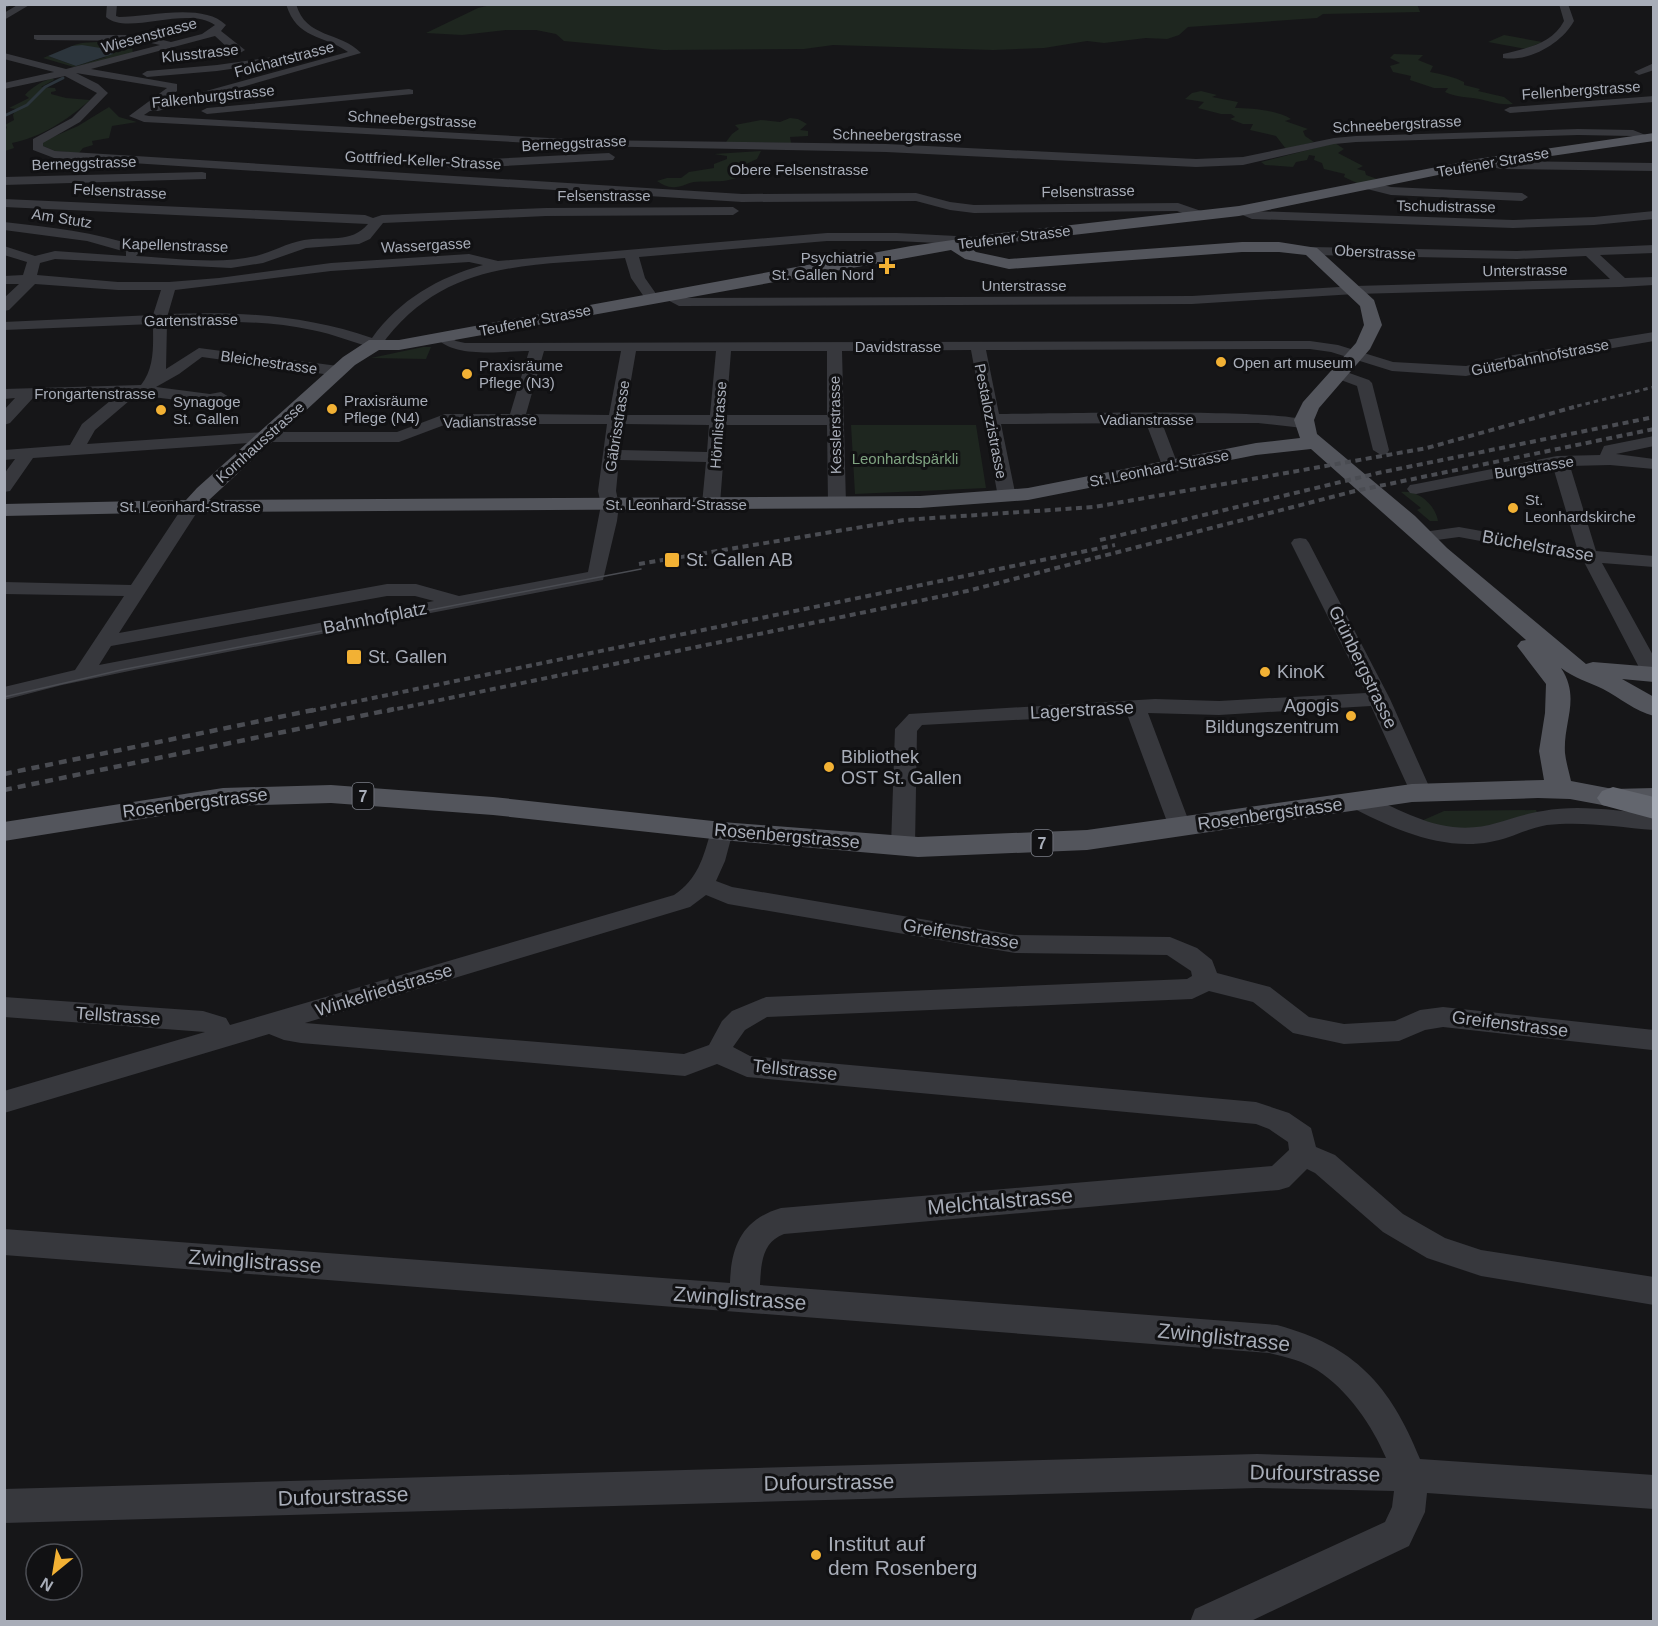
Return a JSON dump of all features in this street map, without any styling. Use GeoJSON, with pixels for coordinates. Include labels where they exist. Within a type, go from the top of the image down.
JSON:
{"type":"FeatureCollection","features":[{"type":"Feature","properties":{"kind":"highway"},"geometry":{"type":"LineString","coordinates":[[1613,798],[1653,808]]}},
{"type":"Feature","properties":{"kind":"main road","name":"Teufener Strasse"},"geometry":{"type":"LineString","coordinates":[[375,344],[395,346],[911,251],[976,241],[1239,211],[1486,162],[1650,137]]}},
{"type":"Feature","properties":{"kind":"main road","name":"Oberstrasse"},"geometry":{"type":"LineString","coordinates":[[976,241],[989,252],[1007,257],[1097,257]]}},
{"type":"Feature","properties":{"kind":"main road","name":"Oberstrasse"},"geometry":{"type":"LineString","coordinates":[[954,245],[971,256],[1009,264],[1253,246],[1311,251]]}},
{"type":"Feature","properties":{"kind":"main road"},"geometry":{"type":"LineString","coordinates":[[1311,251],[1355,290],[1368,304],[1373,315],[1373,325],[1366,342],[1310,406],[1303,423],[1313,443],[1407,521],[1422,537],[1515,618],[1514,628],[1563,670],[1621,689],[1653,708]]}},
{"type":"Feature","properties":{"kind":"main road","name":"Kornhausstrasse"},"geometry":{"type":"LineString","coordinates":[[192,506],[207,489],[338,371],[358,354],[375,344]]}},
{"type":"Feature","properties":{"kind":"main road","name":"St. Leonhard-Strasse"},"geometry":{"type":"LineString","coordinates":[[4,510],[192,506],[837,504],[1007,497],[1275,446],[1313,443]]}},
{"type":"Feature","properties":{"kind":"main road"},"geometry":{"type":"LineString","coordinates":[[1563,670],[1653,680]]}},
{"type":"Feature","properties":{"kind":"main road"},"geometry":{"type":"LineString","coordinates":[[1563,670],[1557,684],[1558,713],[1552,759],[1564,790]]}},
{"type":"Feature","properties":{"kind":"main road"},"geometry":{"type":"LineString","coordinates":[[1621,689],[1653,680]]}},
{"type":"Feature","properties":{"kind":"main road","name":"Rosenbergstrasse"},"geometry":{"type":"LineString","coordinates":[[4,832],[223,797],[294,794],[369,796],[493,806],[722,831],[903,846],[988,845],[1077,841],[1421,793],[1564,790],[1611,782],[1653,784]]}},
{"type":"Feature","properties":{"kind":"main road","name":"Rosenbergstrasse"},"geometry":{"type":"LineString","coordinates":[[1564,790],[1613,798],[1653,797]]}},
{"type":"Feature","properties":{"kind":"street"},"geometry":{"type":"LineString","coordinates":[[4,17],[27,4]]}},
{"type":"Feature","properties":{"kind":"street","name":"Wiesenstrasse"},"geometry":{"type":"LineString","coordinates":[[4,86],[37,80],[173,45],[215,32],[220,27],[220,23],[201,17],[114,19],[110,16],[112,4]]}},
{"type":"Feature","properties":{"kind":"street","name":"Folchartstrasse"},"geometry":{"type":"LineString","coordinates":[[140,117],[353,56],[356,53],[304,27],[294,16],[291,4]]}},
{"type":"Feature","properties":{"kind":"street"},"geometry":{"type":"LineString","coordinates":[[1507,56],[1535,48],[1562,33],[1569,21],[1563,4]]}},
{"type":"Feature","properties":{"kind":"street"},"geometry":{"type":"LineString","coordinates":[[215,32],[221,34],[233,49],[240,50]]}},
{"type":"Feature","properties":{"kind":"street"},"geometry":{"type":"LineString","coordinates":[[37,37],[142,38],[173,45]]}},
{"type":"Feature","properties":{"kind":"street","name":"Klusstrasse"},"geometry":{"type":"LineString","coordinates":[[122,79],[352,50]]}},
{"type":"Feature","properties":{"kind":"street"},"geometry":{"type":"LineString","coordinates":[[4,56],[69,71]]}},
{"type":"Feature","properties":{"kind":"street"},"geometry":{"type":"LineString","coordinates":[[1639,72],[1653,66]]}},
{"type":"Feature","properties":{"kind":"street","name":"Falkenburgstrasse"},"geometry":{"type":"LineString","coordinates":[[69,71],[164,83],[174,87],[140,117]]}},
{"type":"Feature","properties":{"kind":"street","name":"Gottfried-Keller-Strasse"},"geometry":{"type":"LineString","coordinates":[[69,71],[103,93],[76,120],[39,139],[36,147],[42,151],[66,155],[742,198],[909,197],[944,204]]}},
{"type":"Feature","properties":{"kind":"street","name":"Falkenburgstrasse"},"geometry":{"type":"LineString","coordinates":[[140,117],[409,92]]}},
{"type":"Feature","properties":{"kind":"street","name":"Fellenbergstrasse"},"geometry":{"type":"LineString","coordinates":[[1510,110],[1653,99]]}},
{"type":"Feature","properties":{"kind":"street","name":"Schneebergstrasse"},"geometry":{"type":"LineString","coordinates":[[140,117],[586,143],[885,148],[1196,163],[1243,161],[1334,141],[1356,139],[1578,132],[1633,133],[1650,137]]}},
{"type":"Feature","properties":{"kind":"street","name":"Berneggstrasse"},"geometry":{"type":"LineString","coordinates":[[330,172],[340,167],[496,164],[734,149],[747,146]]}},
{"type":"Feature","properties":{"kind":"street"},"geometry":{"type":"LineString","coordinates":[[1486,162],[1501,165],[1653,167]]}},
{"type":"Feature","properties":{"kind":"street","name":"Berneggstrasse"},"geometry":{"type":"LineString","coordinates":[[4,181],[288,173],[308,169]]}},
{"type":"Feature","properties":{"kind":"street","name":"Obere Felsenstrasse"},"geometry":{"type":"LineString","coordinates":[[679,193],[684,188],[694,186],[918,185],[919,188]]}},
{"type":"Feature","properties":{"kind":"street"},"geometry":{"type":"LineString","coordinates":[[1371,186],[1391,191],[1522,197]]}},
{"type":"Feature","properties":{"kind":"street","name":"Felsenstrasse"},"geometry":{"type":"LineString","coordinates":[[4,203],[365,219],[373,222],[382,219],[546,212],[921,210],[944,204],[980,209],[1178,207],[1202,216]]}},
{"type":"Feature","properties":{"kind":"street","name":"Am Stutz"},"geometry":{"type":"LineString","coordinates":[[4,209],[130,213],[136,208]]}},
{"type":"Feature","properties":{"kind":"street","name":"Tschudistrasse"},"geometry":{"type":"LineString","coordinates":[[1239,211],[1252,216],[1513,224],[1594,221],[1653,215]]}},
{"type":"Feature","properties":{"kind":"street","name":"Kapellenstrasse"},"geometry":{"type":"LineString","coordinates":[[34,260],[55,255],[222,265],[267,257],[304,244],[345,243],[365,236],[375,224],[373,222]]}},
{"type":"Feature","properties":{"kind":"street","name":"Am Stutz"},"geometry":{"type":"LineString","coordinates":[[4,226],[67,234],[134,250],[124,260]]}},
{"type":"Feature","properties":{"kind":"street","name":"Wassergasse"},"geometry":{"type":"LineString","coordinates":[[4,280],[52,279],[118,286],[169,286],[219,282],[318,268],[481,258],[497,264],[826,237],[897,237],[976,241]]}},
{"type":"Feature","properties":{"kind":"street"},"geometry":{"type":"LineString","coordinates":[[897,237],[910,246],[911,251]]}},
{"type":"Feature","properties":{"kind":"street","name":"Oberstrasse"},"geometry":{"type":"LineString","coordinates":[[1311,251],[1468,255],[1653,249]]}},
{"type":"Feature","properties":{"kind":"street","name":"Unterstrasse"},"geometry":{"type":"LineString","coordinates":[[659,297],[679,302],[1191,300],[1355,290],[1613,285],[1621,282],[1589,252]]}},
{"type":"Feature","properties":{"kind":"street"},"geometry":{"type":"LineString","coordinates":[[4,307],[26,286],[34,260],[8,253]]}},
{"type":"Feature","properties":{"kind":"street"},"geometry":{"type":"LineString","coordinates":[[631,254],[638,278],[659,297]]}},
{"type":"Feature","properties":{"kind":"street"},"geometry":{"type":"LineString","coordinates":[[178,272],[244,267],[270,261],[271,259],[267,257]]}},
{"type":"Feature","properties":{"kind":"street"},"geometry":{"type":"LineString","coordinates":[[375,344],[392,323],[424,296],[453,280],[497,264]]}},
{"type":"Feature","properties":{"kind":"street"},"geometry":{"type":"LineString","coordinates":[[1605,266],[1624,266]]}},
{"type":"Feature","properties":{"kind":"street"},"geometry":{"type":"LineString","coordinates":[[1385,290],[1394,272]]}},
{"type":"Feature","properties":{"kind":"street"},"geometry":{"type":"LineString","coordinates":[[1621,282],[1653,281]]}},
{"type":"Feature","properties":{"kind":"street"},"geometry":{"type":"LineString","coordinates":[[76,450],[88,427],[149,379],[160,319],[169,286]]}},
{"type":"Feature","properties":{"kind":"street","name":"Gartenstrasse"},"geometry":{"type":"LineString","coordinates":[[4,326],[160,319],[247,319],[287,322],[333,331],[375,344]]}},
{"type":"Feature","properties":{"kind":"street","name":"Güterbahnhofstrasse"},"geometry":{"type":"LineString","coordinates":[[1355,355],[1392,366],[1453,371],[1653,336]]}},
{"type":"Feature","properties":{"kind":"street","name":"Davidstrasse"},"geometry":{"type":"LineString","coordinates":[[443,337],[448,343],[462,347],[1310,345],[1329,347],[1355,355]]}},
{"type":"Feature","properties":{"kind":"street","name":"Pestalozzistrasse"},"geometry":{"type":"LineString","coordinates":[[977,345],[1007,497]]}},
{"type":"Feature","properties":{"kind":"street","name":"Gäbrisstrasse"},"geometry":{"type":"LineString","coordinates":[[610,505],[607,490],[616,418],[629,346]]}},
{"type":"Feature","properties":{"kind":"street","name":"Hörnlistrasse"},"geometry":{"type":"LineString","coordinates":[[711,504],[724,346]]}},
{"type":"Feature","properties":{"kind":"street","name":"Kesslerstrasse"},"geometry":{"type":"LineString","coordinates":[[834,346],[837,504]]}},
{"type":"Feature","properties":{"kind":"street"},"geometry":{"type":"LineString","coordinates":[[517,419],[538,347]]}},
{"type":"Feature","properties":{"kind":"street","name":"Bleichestrasse"},"geometry":{"type":"LineString","coordinates":[[149,379],[174,371],[199,352],[338,371]]}},
{"type":"Feature","properties":{"kind":"street"},"geometry":{"type":"LineString","coordinates":[[1338,374],[1364,383],[1381,450]]}},
{"type":"Feature","properties":{"kind":"street","name":"Frongartenstrasse"},"geometry":{"type":"LineString","coordinates":[[4,394],[107,391],[149,379],[210,399],[221,397]]}},
{"type":"Feature","properties":{"kind":"street"},"geometry":{"type":"LineString","coordinates":[[4,420],[28,394]]}},
{"type":"Feature","properties":{"kind":"street","name":"Vadianstrasse"},"geometry":{"type":"LineString","coordinates":[[991,419],[1268,418],[1303,423]]}},
{"type":"Feature","properties":{"kind":"street","name":"Vadianstrasse"},"geometry":{"type":"LineString","coordinates":[[4,454],[265,437],[399,437],[445,419],[835,420]]}},
{"type":"Feature","properties":{"kind":"street"},"geometry":{"type":"LineString","coordinates":[[1152,419],[1170,465]]}},
{"type":"Feature","properties":{"kind":"street"},"geometry":{"type":"LineString","coordinates":[[1610,460],[1608,454],[1610,450],[1653,441]]}},
{"type":"Feature","properties":{"kind":"street"},"geometry":{"type":"LineString","coordinates":[[4,487],[28,453]]}},
{"type":"Feature","properties":{"kind":"street"},"geometry":{"type":"LineString","coordinates":[[612,455],[715,457]]}},
{"type":"Feature","properties":{"kind":"street","name":"Burgstrasse"},"geometry":{"type":"LineString","coordinates":[[1416,489],[1557,461],[1610,460],[1653,464]]}},
{"type":"Feature","properties":{"kind":"street"},"geometry":{"type":"LineString","coordinates":[[1557,461],[1562,466],[1589,556],[1653,680]]}},
{"type":"Feature","properties":{"kind":"street","name":"Bahnhofplatz"},"geometry":{"type":"LineString","coordinates":[[4,694],[82,675],[596,576],[610,505]]}},
{"type":"Feature","properties":{"kind":"street","name":"Kornhausstrasse"},"geometry":{"type":"LineString","coordinates":[[82,675],[192,506]]}},
{"type":"Feature","properties":{"kind":"street","name":"Büchelstrasse"},"geometry":{"type":"LineString","coordinates":[[1422,537],[1459,532],[1589,556],[1653,562]]}},
{"type":"Feature","properties":{"kind":"street","name":"Grünbergstrasse"},"geometry":{"type":"LineString","coordinates":[[1300,543],[1380,699],[1421,793]]}},
{"type":"Feature","properties":{"kind":"street"},"geometry":{"type":"LineString","coordinates":[[4,588],[138,591]]}},
{"type":"Feature","properties":{"kind":"street","name":"Bahnhofplatz"},"geometry":{"type":"LineString","coordinates":[[106,641],[401,588],[458,602]]}},
{"type":"Feature","properties":{"kind":"street","name":"Lagerstrasse"},"geometry":{"type":"LineString","coordinates":[[903,846],[906,729],[916,719],[1135,707],[1220,708],[1380,699]]}},
{"type":"Feature","properties":{"kind":"street"},"geometry":{"type":"LineString","coordinates":[[1135,707],[1180,827]]}},
{"type":"Feature","properties":{"kind":"street"},"geometry":{"type":"LineString","coordinates":[[1357,801],[1389,818],[1454,836],[1489,835],[1541,818],[1569,816],[1653,822]]}},
{"type":"Feature","properties":{"kind":"street"},"geometry":{"type":"LineString","coordinates":[[704,885],[722,831]]}},
{"type":"Feature","properties":{"kind":"street","name":"Greifenstrasse"},"geometry":{"type":"LineString","coordinates":[[704,885],[728,895],[1015,944],[1170,946],[1188,954],[1203,967],[1205,980],[1261,994],[1302,1026],[1344,1034],[1399,1031],[1420,1020],[1443,1017],[1652,1040]]}},
{"type":"Feature","properties":{"kind":"street","name":"Winkelriedstrasse"},"geometry":{"type":"LineString","coordinates":[[4,1102],[682,901],[694,895],[704,885]]}},
{"type":"Feature","properties":{"kind":"street"},"geometry":{"type":"LineString","coordinates":[[273,1023],[284,1030],[301,1034],[685,1065],[718,1052],[728,1033],[743,1015],[766,1007],[1192,989],[1205,980]]}},
{"type":"Feature","properties":{"kind":"street","name":"Tellstrasse"},"geometry":{"type":"LineString","coordinates":[[4,1007],[203,1021],[217,1025],[220,1039]]}},
{"type":"Feature","properties":{"kind":"street","name":"Tellstrasse"},"geometry":{"type":"LineString","coordinates":[[718,1052],[747,1066],[1256,1113],[1279,1121],[1301,1136],[1304,1154]]}},
{"type":"Feature","properties":{"kind":"street"},"geometry":{"type":"LineString","coordinates":[[1304,1154],[1325,1164],[1393,1223],[1437,1249],[1481,1263],[1653,1291]]}},
{"type":"Feature","properties":{"kind":"street","name":"Melchtalstrasse"},"geometry":{"type":"LineString","coordinates":[[745,1298],[745,1264],[748,1254],[753,1241],[771,1224],[796,1219],[1279,1178],[1304,1154]]}},
{"type":"Feature","properties":{"kind":"street","name":"Zwinglistrasse"},"geometry":{"type":"LineString","coordinates":[[4,1242],[1269,1338],[1300,1346],[1331,1361],[1359,1387],[1377,1410],[1396,1442],[1410,1475]]}},
{"type":"Feature","properties":{"kind":"street","name":"Dufourstrasse"},"geometry":{"type":"LineString","coordinates":[[4,1506],[570,1488],[1245,1472],[1410,1475],[1653,1492]]}},
{"type":"Feature","properties":{"kind":"street"},"geometry":{"type":"LineString","coordinates":[[1208,1622],[1397,1534],[1410,1504],[1410,1475]]}},
{"type":"Feature","properties":{"kind":"green space"},"geometry":{"type":"Polygon","coordinates":[[[1417,4],[1420,12],[1323,14],[1317,18],[1188,27],[1179,35],[1167,39],[1146,38],[1104,43],[1087,41],[1044,48],[993,50],[833,45],[804,49],[663,50],[564,41],[556,34],[536,30],[506,30],[462,35],[426,33],[478,8],[491,5],[1417,4]]]}},
{"type":"Feature","properties":{"kind":"green space"},"geometry":{"type":"Polygon","coordinates":[[[1504,35],[1542,42],[1526,49],[1488,42],[1504,35]]]}},
{"type":"Feature","properties":{"kind":"green space"},"geometry":{"type":"Polygon","coordinates":[[[106,41],[131,42],[133,53],[74,67],[43,58],[48,56],[76,66],[106,57],[72,46],[106,41]]]}},
{"type":"Feature","properties":{"kind":"green space"},"geometry":{"type":"Polygon","coordinates":[[[1394,54],[1423,55],[1418,60],[1433,66],[1430,72],[1464,82],[1464,85],[1480,89],[1478,91],[1504,97],[1513,104],[1499,104],[1453,95],[1445,92],[1448,88],[1434,88],[1410,80],[1411,76],[1393,72],[1390,66],[1400,63],[1390,58],[1394,54]]]}},
{"type":"Feature","properties":{"kind":"green space"},"geometry":{"type":"Polygon","coordinates":[[[53,78],[54,80],[41,87],[55,88],[56,91],[51,94],[66,98],[90,100],[54,127],[34,137],[12,143],[14,148],[5,151],[7,127],[5,125],[14,120],[13,115],[16,109],[9,108],[29,98],[25,95],[34,87],[53,78]]]}},
{"type":"Feature","properties":{"kind":"green space"},"geometry":{"type":"Polygon","coordinates":[[[1201,91],[1217,95],[1212,97],[1238,102],[1235,108],[1279,113],[1291,119],[1285,121],[1308,129],[1303,131],[1305,136],[1314,142],[1286,149],[1276,136],[1250,130],[1253,124],[1243,124],[1230,119],[1235,117],[1231,114],[1198,108],[1204,102],[1185,99],[1192,93],[1201,91]]]}},
{"type":"Feature","properties":{"kind":"green space"},"geometry":{"type":"Polygon","coordinates":[[[109,107],[119,117],[137,122],[112,126],[109,138],[92,141],[93,145],[83,148],[79,153],[55,151],[43,146],[42,143],[46,140],[78,126],[109,107]]]}},
{"type":"Feature","properties":{"kind":"green space"},"geometry":{"type":"Polygon","coordinates":[[[790,118],[807,124],[800,130],[808,131],[808,136],[790,137],[791,143],[726,142],[739,129],[735,125],[761,120],[780,122],[790,118]]]}},
{"type":"Feature","properties":{"kind":"green space"},"geometry":{"type":"Polygon","coordinates":[[[1335,143],[1344,149],[1338,153],[1363,166],[1357,169],[1377,179],[1359,184],[1344,177],[1345,174],[1324,169],[1322,163],[1314,160],[1315,156],[1309,155],[1307,160],[1296,162],[1293,167],[1265,165],[1261,162],[1335,143]]]}},
{"type":"Feature","properties":{"kind":"green space"},"geometry":{"type":"Polygon","coordinates":[[[761,151],[757,159],[746,164],[748,170],[730,180],[694,182],[673,187],[657,181],[681,178],[689,172],[714,168],[714,164],[727,159],[727,156],[714,154],[761,151]]]}},
{"type":"Feature","properties":{"kind":"green space"},"geometry":{"type":"Polygon","coordinates":[[[431,347],[426,359],[371,358],[431,347]]]}},
{"type":"Feature","properties":{"kind":"green space","name":"Leonhardspärkli"},"geometry":{"type":"Polygon","coordinates":[[[851,425],[976,425],[986,488],[855,494],[851,425]]]}},
{"type":"Feature","properties":{"kind":"green space"},"geometry":{"type":"Polygon","coordinates":[[[1401,492],[1414,493],[1425,499],[1433,509],[1438,521],[1430,521],[1417,510],[1421,508],[1401,492]]]}},
{"type":"Feature","properties":{"kind":"green space"},"geometry":{"type":"Polygon","coordinates":[[[1536,810],[1538,814],[1458,833],[1419,822],[1444,811],[1536,810]]]}},
{"type":"Feature","properties":{"kind":"shaded area"},"geometry":{"type":"Polygon","coordinates":[[[82,45],[113,50],[113,54],[76,66],[48,56],[72,46],[82,45]]]}},
{"type":"Feature","properties":{"kind":"waterway"},"geometry":{"type":"LineString","coordinates":[[4,7],[10,4]]}},
{"type":"Feature","properties":{"kind":"waterway"},"geometry":{"type":"LineString","coordinates":[[4,116],[27,105],[45,87],[63,78]]}},
{"type":"Feature","properties":{"kind":"tram line"},"geometry":{"type":"LineString","coordinates":[[4,697],[121,670],[641,569]]}},
{"type":"Feature","properties":{"kind":"railway"},"geometry":{"type":"LineString","coordinates":[[1569,408],[1654,387]]}},
{"type":"Feature","properties":{"kind":"railway"},"geometry":{"type":"LineString","coordinates":[[639,564],[904,520],[1094,507],[1427,448],[1574,407]]}},
{"type":"Feature","properties":{"kind":"railway"},"geometry":{"type":"LineString","coordinates":[[1100,540],[1378,473],[1654,417]]}},
{"type":"Feature","properties":{"kind":"railway"},"geometry":{"type":"LineString","coordinates":[[387,711],[967,591],[1355,491],[1654,429]]}},
{"type":"Feature","properties":{"kind":"railway"},"geometry":{"type":"LineString","coordinates":[[310,711],[1115,545]]}},
{"type":"Feature","properties":{"kind":"railway"},"geometry":{"type":"LineString","coordinates":[[4,774],[318,709]]}},
{"type":"Feature","properties":{"kind":"railway"},"geometry":{"type":"LineString","coordinates":[[4,790],[394,709]]}},
{"type":"Feature","properties":{"kind":"place","name":"Psychiatrie St. Gallen Nord"},"geometry":{"type":"Point","coordinates":[887,266]}},
{"type":"Feature","properties":{"kind":"place","name":"Open art museum"},"geometry":{"type":"Point","coordinates":[1221,362]}},
{"type":"Feature","properties":{"kind":"place","name":"Praxisräume Pflege (N3)"},"geometry":{"type":"Point","coordinates":[467,374]}},
{"type":"Feature","properties":{"kind":"place","name":"Praxisräume Pflege (N4)"},"geometry":{"type":"Point","coordinates":[332,409]}},
{"type":"Feature","properties":{"kind":"place","name":"Synagoge St. Gallen"},"geometry":{"type":"Point","coordinates":[161,410]}},
{"type":"Feature","properties":{"kind":"place","name":"St. Leonhardskirche"},"geometry":{"type":"Point","coordinates":[1513,508]}},
{"type":"Feature","properties":{"kind":"place","name":"St. Gallen AB"},"geometry":{"type":"Point","coordinates":[672,560]}},
{"type":"Feature","properties":{"kind":"place","name":"St. Gallen"},"geometry":{"type":"Point","coordinates":[354,657]}},
{"type":"Feature","properties":{"kind":"place","name":"KinoK"},"geometry":{"type":"Point","coordinates":[1265,672]}},
{"type":"Feature","properties":{"kind":"place","name":"Agogis Bildungszentrum"},"geometry":{"type":"Point","coordinates":[1351,716]}},
{"type":"Feature","properties":{"kind":"place","name":"Bibliothek OST St. Gallen"},"geometry":{"type":"Point","coordinates":[829,767]}},
{"type":"Feature","properties":{"kind":"place","name":"Institut auf dem Rosenberg"},"geometry":{"type":"Point","coordinates":[816,1555]}}]}
